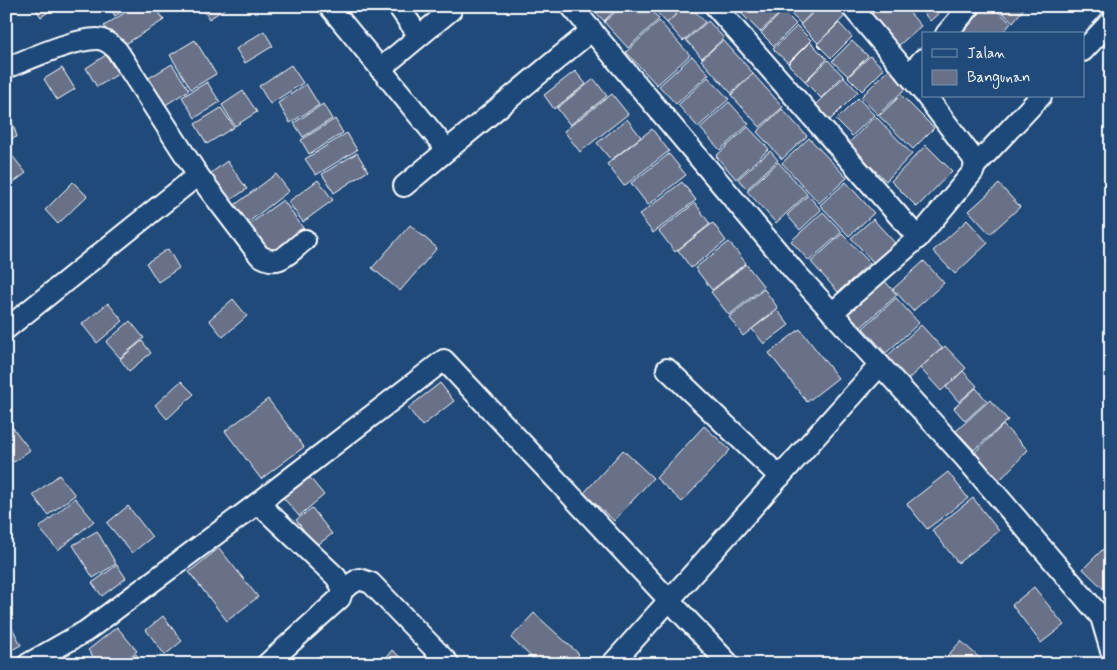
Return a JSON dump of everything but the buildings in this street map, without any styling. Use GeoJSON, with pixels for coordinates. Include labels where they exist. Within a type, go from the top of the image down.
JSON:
{"type":"FeatureCollection","features":[{"type":"Feature","properties":{"kind":"street"},"geometry":{"type":"LineString","coordinates":[[329,6],[447,150]]}},
{"type":"Feature","properties":{"kind":"street"},"geometry":{"type":"LineString","coordinates":[[398,6],[419,36]]}},
{"type":"Feature","properties":{"kind":"street"},"geometry":{"type":"LineString","coordinates":[[571,6],[795,272],[965,458],[1106,620],[1111,651]]}},
{"type":"Feature","properties":{"kind":"street"},"geometry":{"type":"LineString","coordinates":[[715,6],[918,238]]}},
{"type":"Feature","properties":{"kind":"street"},"geometry":{"type":"LineString","coordinates":[[851,6],[922,91]]}},
{"type":"Feature","properties":{"kind":"street"},"geometry":{"type":"LineString","coordinates":[[948,32],[970,6]]}},
{"type":"Feature","properties":{"kind":"street"},"geometry":{"type":"LineString","coordinates":[[380,69],[451,10]]}},
{"type":"Feature","properties":{"kind":"street"},"geometry":{"type":"LineString","coordinates":[[1084,50],[1111,21]]}},
{"type":"Feature","properties":{"kind":"street"},"geometry":{"type":"LineString","coordinates":[[404,186],[592,30]]}},
{"type":"Feature","properties":{"kind":"street"},"geometry":{"type":"LineString","coordinates":[[6,68],[81,41],[96,39],[107,42],[117,50],[198,176],[250,246],[265,260],[270,262],[280,260],[305,240]]}},
{"type":"Feature","properties":{"kind":"street"},"geometry":{"type":"LineString","coordinates":[[910,74],[922,60]]}},
{"type":"Feature","properties":{"kind":"street"},"geometry":{"type":"LineString","coordinates":[[928,98],[973,158],[976,166]]}},
{"type":"Feature","properties":{"kind":"street"},"geometry":{"type":"LineString","coordinates":[[832,313],[918,238],[969,179],[976,166],[1039,98]]}},
{"type":"Feature","properties":{"kind":"street"},"geometry":{"type":"LineString","coordinates":[[6,328],[198,176]]}},
{"type":"Feature","properties":{"kind":"street"},"geometry":{"type":"LineString","coordinates":[[28,664],[51,658],[258,503],[444,360],[729,664]]}},
{"type":"Feature","properties":{"kind":"street"},"geometry":{"type":"LineString","coordinates":[[612,664],[880,365]]}},
{"type":"Feature","properties":{"kind":"street"},"geometry":{"type":"LineString","coordinates":[[667,368],[780,477]]}},
{"type":"Feature","properties":{"kind":"street"},"geometry":{"type":"LineString","coordinates":[[258,503],[336,577],[343,589]]}},
{"type":"Feature","properties":{"kind":"street"},"geometry":{"type":"LineString","coordinates":[[267,664],[340,598],[343,589],[359,580],[371,583],[449,664]]}}]}
